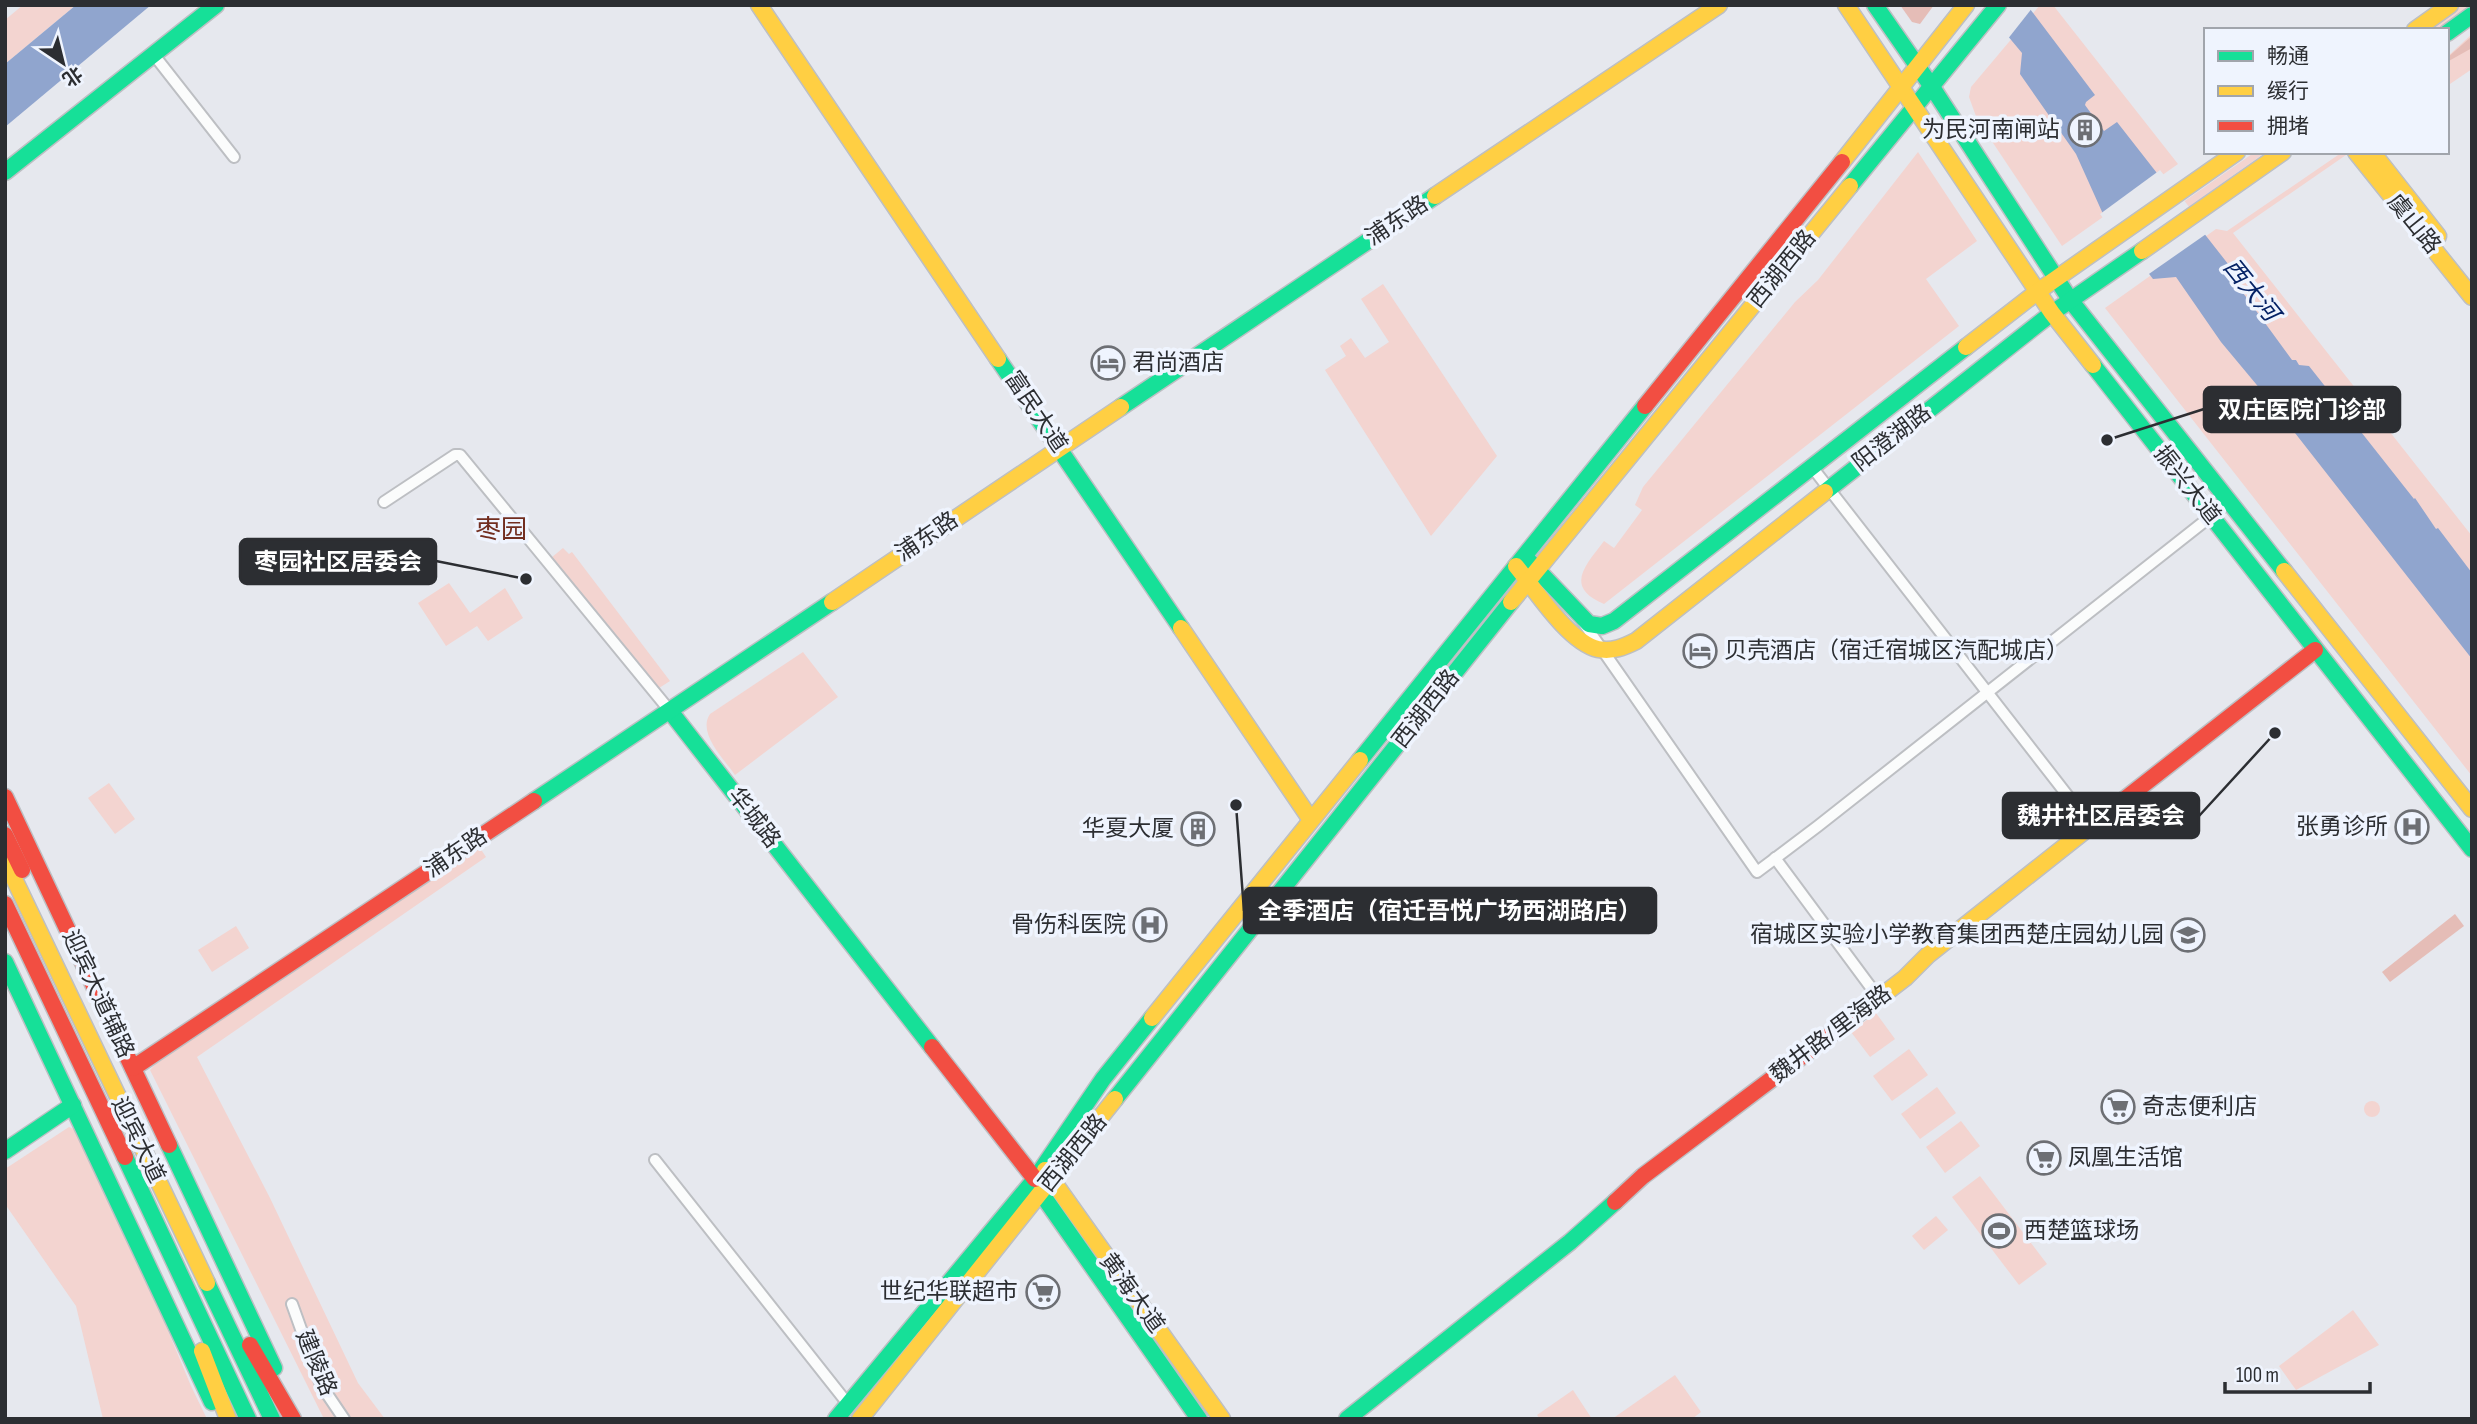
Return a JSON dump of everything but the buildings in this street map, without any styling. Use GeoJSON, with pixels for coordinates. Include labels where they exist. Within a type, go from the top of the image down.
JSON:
{"type":"FeatureCollection","features":[{"type":"Feature","properties":{"kind":"main road"},"geometry":{"type":"LineString","coordinates":[[5,172],[216,5]]}},
{"type":"Feature","properties":{"kind":"main road","name":"富民大道"},"geometry":{"type":"LineString","coordinates":[[759,5],[1311,820]]}},
{"type":"Feature","properties":{"kind":"main road","name":"浦东路"},"geometry":{"type":"LineString","coordinates":[[133,1068],[670,711],[1720,5]]}},
{"type":"Feature","properties":{"kind":"main road","name":"振兴大道"},"geometry":{"type":"LineString","coordinates":[[1846,5],[2052,313],[2472,849]]}},
{"type":"Feature","properties":{"kind":"main road","name":"振兴大道"},"geometry":{"type":"LineString","coordinates":[[1875,5],[1932,87],[2071,301],[2472,809]]}},
{"type":"Feature","properties":{"kind":"main road","name":"西湖西路"},"geometry":{"type":"LineString","coordinates":[[836,1419],[1041,1180],[1998,5]]}},
{"type":"Feature","properties":{"kind":"main road"},"geometry":{"type":"LineString","coordinates":[[2418,28],[2450,5]]}},
{"type":"Feature","properties":{"kind":"main road","name":"西湖西路"},"geometry":{"type":"LineString","coordinates":[[860,1419],[1041,1180],[1103,1079],[1964,7]]}},
{"type":"Feature","properties":{"kind":"main road"},"geometry":{"type":"LineString","coordinates":[[2449,32],[2472,15]]}},
{"type":"Feature","properties":{"kind":"main road","name":"阳澄湖路"},"geometry":{"type":"LineString","coordinates":[[1577,614],[1594,626],[1614,621],[2037,292],[2234,154]]}},
{"type":"Feature","properties":{"kind":"main road","name":"阳澄湖路"},"geometry":{"type":"LineString","coordinates":[[1604,649],[1622,648],[1636,641],[2052,313],[2280,154]]}},
{"type":"Feature","properties":{"kind":"main road","name":"虞山路"},"geometry":{"type":"LineString","coordinates":[[2358,154],[2472,297]]}},
{"type":"Feature","properties":{"kind":"main road","name":"虞山路"},"geometry":{"type":"LineString","coordinates":[[2374,154],[2472,280]]}},
{"type":"Feature","properties":{"kind":"main road"},"geometry":{"type":"LineString","coordinates":[[1520,561],[1578,637],[1593,647],[1604,649]]}},
{"type":"Feature","properties":{"kind":"main road"},"geometry":{"type":"LineString","coordinates":[[1533,576],[1577,614]]}},
{"type":"Feature","properties":{"kind":"main road","name":"魏井路/里海路"},"geometry":{"type":"LineString","coordinates":[[1346,1419],[1570,1242],[1643,1175],[1905,978],[1928,955],[2315,650]]}},
{"type":"Feature","properties":{"kind":"main road","name":"华城路"},"geometry":{"type":"LineString","coordinates":[[670,711],[1041,1180]]}},
{"type":"Feature","properties":{"kind":"main road","name":"迎宾大道辅路"},"geometry":{"type":"LineString","coordinates":[[5,797],[298,1419]]}},
{"type":"Feature","properties":{"kind":"main road"},"geometry":{"type":"LineString","coordinates":[[5,835],[37,902],[58,971]]}},
{"type":"Feature","properties":{"kind":"main road","name":"迎宾大道"},"geometry":{"type":"LineString","coordinates":[[5,860],[272,1419]]}},
{"type":"Feature","properties":{"kind":"main road","name":"迎宾大道"},"geometry":{"type":"LineString","coordinates":[[5,904],[248,1419]]}},
{"type":"Feature","properties":{"kind":"main road"},"geometry":{"type":"LineString","coordinates":[[5,962],[219,1419]]}},
{"type":"Feature","properties":{"kind":"main road"},"geometry":{"type":"LineString","coordinates":[[5,1151],[73,1105]]}},
{"type":"Feature","properties":{"kind":"main road","name":"黄海大道"},"geometry":{"type":"LineString","coordinates":[[1041,1180],[1199,1419]]}},
{"type":"Feature","properties":{"kind":"main road","name":"黄海大道"},"geometry":{"type":"LineString","coordinates":[[1041,1180],[1222,1419]]}},
{"type":"Feature","properties":{"kind":"main road"},"geometry":{"type":"LineString","coordinates":[[159,1183],[186,1220],[217,1284],[293,1419]]}},
{"type":"Feature","properties":{"kind":"main road"},"geometry":{"type":"LineString","coordinates":[[157,1227],[228,1419]]}},
{"type":"Feature","properties":{"kind":"street"},"geometry":{"type":"LineString","coordinates":[[154,55],[234,157]]}},
{"type":"Feature","properties":{"kind":"street","name":"华城路"},"geometry":{"type":"LineString","coordinates":[[384,502],[455,455],[460,456],[670,711]]}},
{"type":"Feature","properties":{"kind":"street"},"geometry":{"type":"LineString","coordinates":[[1812,467],[2085,818]]}},
{"type":"Feature","properties":{"kind":"street"},"geometry":{"type":"LineString","coordinates":[[1577,614],[1604,649],[1757,872],[2229,502]]}},
{"type":"Feature","properties":{"kind":"street"},"geometry":{"type":"LineString","coordinates":[[1775,858],[1878,997]]}},
{"type":"Feature","properties":{"kind":"street"},"geometry":{"type":"LineString","coordinates":[[654,1160],[848,1404]]}},
{"type":"Feature","properties":{"kind":"street","name":"建陵路"},"geometry":{"type":"LineString","coordinates":[[292,1304],[321,1385],[344,1419]]}},
{"type":"Feature","properties":{"kind":"shaded area"},"geometry":{"type":"Polygon","coordinates":[[[23,5],[76,5],[5,64],[5,20],[23,5]]]}},
{"type":"Feature","properties":{"kind":"shaded area"},"geometry":{"type":"Polygon","coordinates":[[[1900,5],[1934,5],[1920,24],[1912,22],[1900,5]]]}},
{"type":"Feature","properties":{"kind":"shaded area"},"geometry":{"type":"Polygon","coordinates":[[[2040,5],[2053,5],[2178,164],[2062,246],[1977,119],[1969,97],[1971,87],[2040,5]]]}},
{"type":"Feature","properties":{"kind":"shaded area"},"geometry":{"type":"Polygon","coordinates":[[[2460,5],[2472,5],[2472,10],[2447,28],[2431,28],[2460,5]]]}},
{"type":"Feature","properties":{"kind":"shaded area"},"geometry":{"type":"Polygon","coordinates":[[[2472,34],[2472,69],[2449,85],[2449,55],[2472,34]]]}},
{"type":"Feature","properties":{"kind":"shaded area"},"geometry":{"type":"Polygon","coordinates":[[[2472,36],[2472,48],[2449,61],[2449,56],[2472,36]]]}},
{"type":"Feature","properties":{"kind":"shaded area"},"geometry":{"type":"Polygon","coordinates":[[[1918,152],[1977,241],[1926,279],[1959,326],[1604,604],[1592,597],[1584,591],[1581,583],[1590,559],[1604,541],[1614,548],[1642,510],[1635,505],[1643,487],[1795,302],[1818,280],[1918,152]]]}},
{"type":"Feature","properties":{"kind":"shaded area"},"geometry":{"type":"Polygon","coordinates":[[[2252,154],[2263,154],[2128,250],[2123,244],[2252,154]]]}},
{"type":"Feature","properties":{"kind":"shaded area"},"geometry":{"type":"Polygon","coordinates":[[[2340,154],[2346,155],[2233,233],[2472,536],[2472,776],[2105,308],[2216,229],[2227,231],[2340,154]]]}},
{"type":"Feature","properties":{"kind":"shaded area"},"geometry":{"type":"Polygon","coordinates":[[[1383,284],[1497,456],[1431,536],[1325,370],[1346,356],[1340,346],[1351,338],[1365,358],[1389,342],[1361,299],[1383,284]]]}},
{"type":"Feature","properties":{"kind":"shaded area"},"geometry":{"type":"Polygon","coordinates":[[[563,548],[569,554],[572,552],[670,681],[656,690],[551,558],[563,548]]]}},
{"type":"Feature","properties":{"kind":"shaded area"},"geometry":{"type":"Polygon","coordinates":[[[449,583],[470,613],[505,588],[523,618],[488,641],[477,626],[446,646],[418,603],[449,583]]]}},
{"type":"Feature","properties":{"kind":"shaded area"},"geometry":{"type":"Polygon","coordinates":[[[803,652],[838,697],[735,775],[709,737],[707,721],[710,714],[803,652]]]}},
{"type":"Feature","properties":{"kind":"shaded area"},"geometry":{"type":"Polygon","coordinates":[[[109,783],[135,819],[115,834],[88,798],[109,783]]]}},
{"type":"Feature","properties":{"kind":"shaded area"},"geometry":{"type":"Polygon","coordinates":[[[478,845],[486,857],[197,1057],[270,1198],[358,1383],[385,1419],[324,1419],[150,1070],[158,1061],[478,845]]]}},
{"type":"Feature","properties":{"kind":"shaded area"},"geometry":{"type":"Polygon","coordinates":[[[2455,914],[2464,926],[2390,982],[2382,972],[2455,914]]]}},
{"type":"Feature","properties":{"kind":"shaded area"},"geometry":{"type":"Polygon","coordinates":[[[236,926],[249,948],[212,972],[198,950],[236,926]]]}},
{"type":"Feature","properties":{"kind":"shaded area"},"geometry":{"type":"Polygon","coordinates":[[[1876,1013],[1895,1039],[1870,1057],[1851,1032],[1876,1013]]]}},
{"type":"Feature","properties":{"kind":"shaded area"},"geometry":{"type":"Polygon","coordinates":[[[1909,1049],[1928,1075],[1892,1101],[1873,1076],[1909,1049]]]}},
{"type":"Feature","properties":{"kind":"shaded area"},"geometry":{"type":"Polygon","coordinates":[[[1937,1087],[1956,1113],[1920,1139],[1901,1114],[1937,1087]]]}},
{"type":"Feature","properties":{"kind":"shaded area"},"geometry":{"type":"Polygon","coordinates":[[[2369,1101],[2375,1101],[2380,1109],[2378,1115],[2369,1117],[2364,1112],[2364,1106],[2369,1101]]]}},
{"type":"Feature","properties":{"kind":"shaded area"},"geometry":{"type":"Polygon","coordinates":[[[1961,1121],[1980,1146],[1945,1173],[1926,1147],[1961,1121]]]}},
{"type":"Feature","properties":{"kind":"shaded area"},"geometry":{"type":"Polygon","coordinates":[[[69,1127],[86,1134],[207,1419],[103,1419],[76,1306],[5,1204],[5,1169],[69,1127]]]}},
{"type":"Feature","properties":{"kind":"shaded area","name":"西楚篮球场"},"geometry":{"type":"Polygon","coordinates":[[[1980,1176],[2047,1264],[2019,1285],[1952,1197],[1980,1176]]]}},
{"type":"Feature","properties":{"kind":"shaded area"},"geometry":{"type":"Polygon","coordinates":[[[1936,1216],[1948,1230],[1924,1250],[1912,1236],[1936,1216]]]}},
{"type":"Feature","properties":{"kind":"shaded area"},"geometry":{"type":"Polygon","coordinates":[[[2353,1310],[2379,1345],[2296,1390],[2279,1366],[2353,1310]]]}},
{"type":"Feature","properties":{"kind":"shaded area"},"geometry":{"type":"Polygon","coordinates":[[[1675,1375],[1701,1412],[1692,1419],[1612,1419],[1675,1375]]]}},
{"type":"Feature","properties":{"kind":"shaded area"},"geometry":{"type":"Polygon","coordinates":[[[1573,1390],[1592,1419],[1540,1419],[1537,1415],[1573,1390]]]}},
{"type":"Feature","properties":{"kind":"water"},"geometry":{"type":"Polygon","coordinates":[[[76,5],[151,5],[5,127],[5,64],[76,5]]]}},
{"type":"Feature","properties":{"kind":"water"},"geometry":{"type":"Polygon","coordinates":[[[1982,5],[2027,5],[2095,95],[2085,105],[2104,131],[2117,122],[2239,278],[2238,286],[2292,360],[2296,360],[2299,365],[2309,366],[2472,573],[2472,659],[2221,342],[2176,277],[2153,279],[2103,214],[2076,154],[2020,74],[2022,53],[1982,5]]]}},
{"type":"Feature","properties":{"kind":"pier"},"geometry":{"type":"Polygon","coordinates":[[[1979,5],[2032,5],[2033,7],[2007,40],[1979,5]]]}},
{"type":"Feature","properties":{"kind":"pier"},"geometry":{"type":"Polygon","coordinates":[[[2160,170],[2209,232],[2146,276],[2100,214],[2160,170]]]}},
{"type":"Feature","properties":{"kind":"traffic: fast"},"geometry":{"type":"LineString","coordinates":[[5,172],[216,5]]}},
{"type":"Feature","properties":{"kind":"traffic: fast"},"geometry":{"type":"LineString","coordinates":[[1875,5],[1932,87],[2071,301],[2284,571]]}},
{"type":"Feature","properties":{"kind":"traffic: fast"},"geometry":{"type":"LineString","coordinates":[[1850,186],[1998,5]]}},
{"type":"Feature","properties":{"kind":"traffic: fast"},"geometry":{"type":"LineString","coordinates":[[2449,32],[2472,15]]}},
{"type":"Feature","properties":{"kind":"traffic: fast"},"geometry":{"type":"LineString","coordinates":[[1121,407],[1435,196]]}},
{"type":"Feature","properties":{"kind":"traffic: fast"},"geometry":{"type":"LineString","coordinates":[[1825,492],[2052,313],[2142,251]]}},
{"type":"Feature","properties":{"kind":"traffic: fast"},"geometry":{"type":"LineString","coordinates":[[1528,560],[1589,624],[1602,626],[1614,621],[1966,347]]}},
{"type":"Feature","properties":{"kind":"traffic: fast"},"geometry":{"type":"LineString","coordinates":[[998,359],[1181,628]]}},
{"type":"Feature","properties":{"kind":"traffic: fast"},"geometry":{"type":"LineString","coordinates":[[2093,365],[2472,849]]}},
{"type":"Feature","properties":{"kind":"traffic: fast"},"geometry":{"type":"LineString","coordinates":[[1360,760],[1645,406]]}},
{"type":"Feature","properties":{"kind":"traffic: fast"},"geometry":{"type":"LineString","coordinates":[[534,801],[832,602]]}},
{"type":"Feature","properties":{"kind":"traffic: fast"},"geometry":{"type":"LineString","coordinates":[[1115,1099],[1511,602]]}},
{"type":"Feature","properties":{"kind":"traffic: fast"},"geometry":{"type":"LineString","coordinates":[[670,711],[932,1047]]}},
{"type":"Feature","properties":{"kind":"traffic: fast"},"geometry":{"type":"LineString","coordinates":[[5,962],[212,1402]]}},
{"type":"Feature","properties":{"kind":"traffic: fast"},"geometry":{"type":"LineString","coordinates":[[836,1419],[1035,1179],[1103,1079],[1152,1018]]}},
{"type":"Feature","properties":{"kind":"traffic: fast"},"geometry":{"type":"LineString","coordinates":[[5,1151],[73,1105]]}},
{"type":"Feature","properties":{"kind":"traffic: fast"},"geometry":{"type":"LineString","coordinates":[[169,1145],[274,1368]]}},
{"type":"Feature","properties":{"kind":"traffic: fast"},"geometry":{"type":"LineString","coordinates":[[125,1157],[248,1419]]}},
{"type":"Feature","properties":{"kind":"traffic: fast"},"geometry":{"type":"LineString","coordinates":[[1034,1183],[1199,1419]]}},
{"type":"Feature","properties":{"kind":"traffic: fast"},"geometry":{"type":"LineString","coordinates":[[1347,1419],[1570,1242],[1615,1202]]}},
{"type":"Feature","properties":{"kind":"traffic: fast"},"geometry":{"type":"LineString","coordinates":[[207,1283],[272,1419]]}},
{"type":"Feature","properties":{"kind":"traffic: slow"},"geometry":{"type":"LineString","coordinates":[[759,5],[998,359]]}},
{"type":"Feature","properties":{"kind":"traffic: slow"},"geometry":{"type":"LineString","coordinates":[[1435,196],[1719,5]]}},
{"type":"Feature","properties":{"kind":"traffic: slow"},"geometry":{"type":"LineString","coordinates":[[1846,5],[2052,313],[2093,365]]}},
{"type":"Feature","properties":{"kind":"traffic: slow"},"geometry":{"type":"LineString","coordinates":[[1842,162],[1966,5]]}},
{"type":"Feature","properties":{"kind":"traffic: slow"},"geometry":{"type":"LineString","coordinates":[[2418,28],[2450,5]]}},
{"type":"Feature","properties":{"kind":"traffic: slow"},"geometry":{"type":"LineString","coordinates":[[1966,347],[2037,292],[2234,154]]}},
{"type":"Feature","properties":{"kind":"traffic: slow"},"geometry":{"type":"LineString","coordinates":[[2142,251],[2280,154]]}},
{"type":"Feature","properties":{"kind":"traffic: slow"},"geometry":{"type":"LineString","coordinates":[[2358,154],[2472,297]]}},
{"type":"Feature","properties":{"kind":"traffic: slow"},"geometry":{"type":"LineString","coordinates":[[2374,154],[2438,236]]}},
{"type":"Feature","properties":{"kind":"traffic: slow"},"geometry":{"type":"LineString","coordinates":[[1511,602],[1850,186]]}},
{"type":"Feature","properties":{"kind":"traffic: slow"},"geometry":{"type":"LineString","coordinates":[[832,602],[1121,407]]}},
{"type":"Feature","properties":{"kind":"traffic: slow"},"geometry":{"type":"LineString","coordinates":[[1516,566],[1575,636],[1598,649],[1618,648],[1636,641],[1825,492]]}},
{"type":"Feature","properties":{"kind":"traffic: slow"},"geometry":{"type":"LineString","coordinates":[[2284,571],[2472,809]]}},
{"type":"Feature","properties":{"kind":"traffic: slow"},"geometry":{"type":"LineString","coordinates":[[1181,628],[1311,820]]}},
{"type":"Feature","properties":{"kind":"traffic: slow"},"geometry":{"type":"LineString","coordinates":[[1152,1018],[1360,760]]}},
{"type":"Feature","properties":{"kind":"traffic: slow"},"geometry":{"type":"LineString","coordinates":[[1850,1020],[2092,825]]}},
{"type":"Feature","properties":{"kind":"traffic: slow"},"geometry":{"type":"LineString","coordinates":[[5,860],[207,1283]]}},
{"type":"Feature","properties":{"kind":"traffic: slow"},"geometry":{"type":"LineString","coordinates":[[860,1419],[1115,1099]]}},
{"type":"Feature","properties":{"kind":"traffic: slow"},"geometry":{"type":"LineString","coordinates":[[1045,1170],[1222,1419]]}},
{"type":"Feature","properties":{"kind":"traffic: slow"},"geometry":{"type":"LineString","coordinates":[[202,1351],[228,1419]]}},
{"type":"Feature","properties":{"kind":"traffic: jam"},"geometry":{"type":"LineString","coordinates":[[1645,406],[1842,162]]}},
{"type":"Feature","properties":{"kind":"traffic: jam"},"geometry":{"type":"LineString","coordinates":[[2092,825],[2315,650]]}},
{"type":"Feature","properties":{"kind":"traffic: jam"},"geometry":{"type":"LineString","coordinates":[[5,797],[169,1145]]}},
{"type":"Feature","properties":{"kind":"traffic: jam"},"geometry":{"type":"LineString","coordinates":[[133,1068],[534,801]]}},
{"type":"Feature","properties":{"kind":"traffic: jam"},"geometry":{"type":"LineString","coordinates":[[5,835],[22,870]]}},
{"type":"Feature","properties":{"kind":"traffic: jam"},"geometry":{"type":"LineString","coordinates":[[5,904],[125,1157]]}},
{"type":"Feature","properties":{"kind":"traffic: jam"},"geometry":{"type":"LineString","coordinates":[[1615,1202],[1643,1176],[1850,1020]]}},
{"type":"Feature","properties":{"kind":"traffic: jam"},"geometry":{"type":"LineString","coordinates":[[932,1047],[1035,1179]]}},
{"type":"Feature","properties":{"kind":"traffic: jam"},"geometry":{"type":"LineString","coordinates":[[250,1345],[293,1419]]}},
{"type":"Feature","properties":{"kind":"place","name":"为民河南闸站"},"geometry":{"type":"Point","coordinates":[2085,130]}},
{"type":"Feature","properties":{"kind":"place","name":"君尚酒店"},"geometry":{"type":"Point","coordinates":[1108,363]}},
{"type":"Feature","properties":{"kind":"place","name":"双庄医院门诊部"},"geometry":{"type":"Point","coordinates":[2107,440]}},
{"type":"Feature","properties":{"kind":"place","name":"枣园社区居委会"},"geometry":{"type":"Point","coordinates":[526,579]}},
{"type":"Feature","properties":{"kind":"place","name":"贝壳酒店（宿迁宿城区汽配城店）"},"geometry":{"type":"Point","coordinates":[1700,651]}},
{"type":"Feature","properties":{"kind":"place","name":"魏井社区居委会"},"geometry":{"type":"Point","coordinates":[2275,733]}},
{"type":"Feature","properties":{"kind":"place","name":"全季酒店（宿迁吾悦广场西湖路店）"},"geometry":{"type":"Point","coordinates":[1236,805]}},
{"type":"Feature","properties":{"kind":"place","name":"张勇诊所"},"geometry":{"type":"Point","coordinates":[2412,827]}},
{"type":"Feature","properties":{"kind":"place","name":"华夏大厦"},"geometry":{"type":"Point","coordinates":[1198,829]}},
{"type":"Feature","properties":{"kind":"place","name":"骨伤科医院"},"geometry":{"type":"Point","coordinates":[1150,925]}},
{"type":"Feature","properties":{"kind":"place","name":"宿城区实验小学教育集团西楚庄园幼儿园"},"geometry":{"type":"Point","coordinates":[2188,935]}},
{"type":"Feature","properties":{"kind":"place","name":"奇志便利店"},"geometry":{"type":"Point","coordinates":[2118,1107]}},
{"type":"Feature","properties":{"kind":"place","name":"凤凰生活馆"},"geometry":{"type":"Point","coordinates":[2044,1158]}},
{"type":"Feature","properties":{"kind":"place","name":"西楚篮球场"},"geometry":{"type":"Point","coordinates":[1999,1231]}},
{"type":"Feature","properties":{"kind":"place","name":"世纪华联超市"},"geometry":{"type":"Point","coordinates":[1043,1292]}},
{"type":"Feature","properties":{"kind":"district","name":"枣园"},"geometry":{"type":"Point","coordinates":[501,530]}},
{"type":"Feature","properties":{"kind":"water label","name":"西大河"},"geometry":{"type":"Point","coordinates":[2251,290]}}]}
